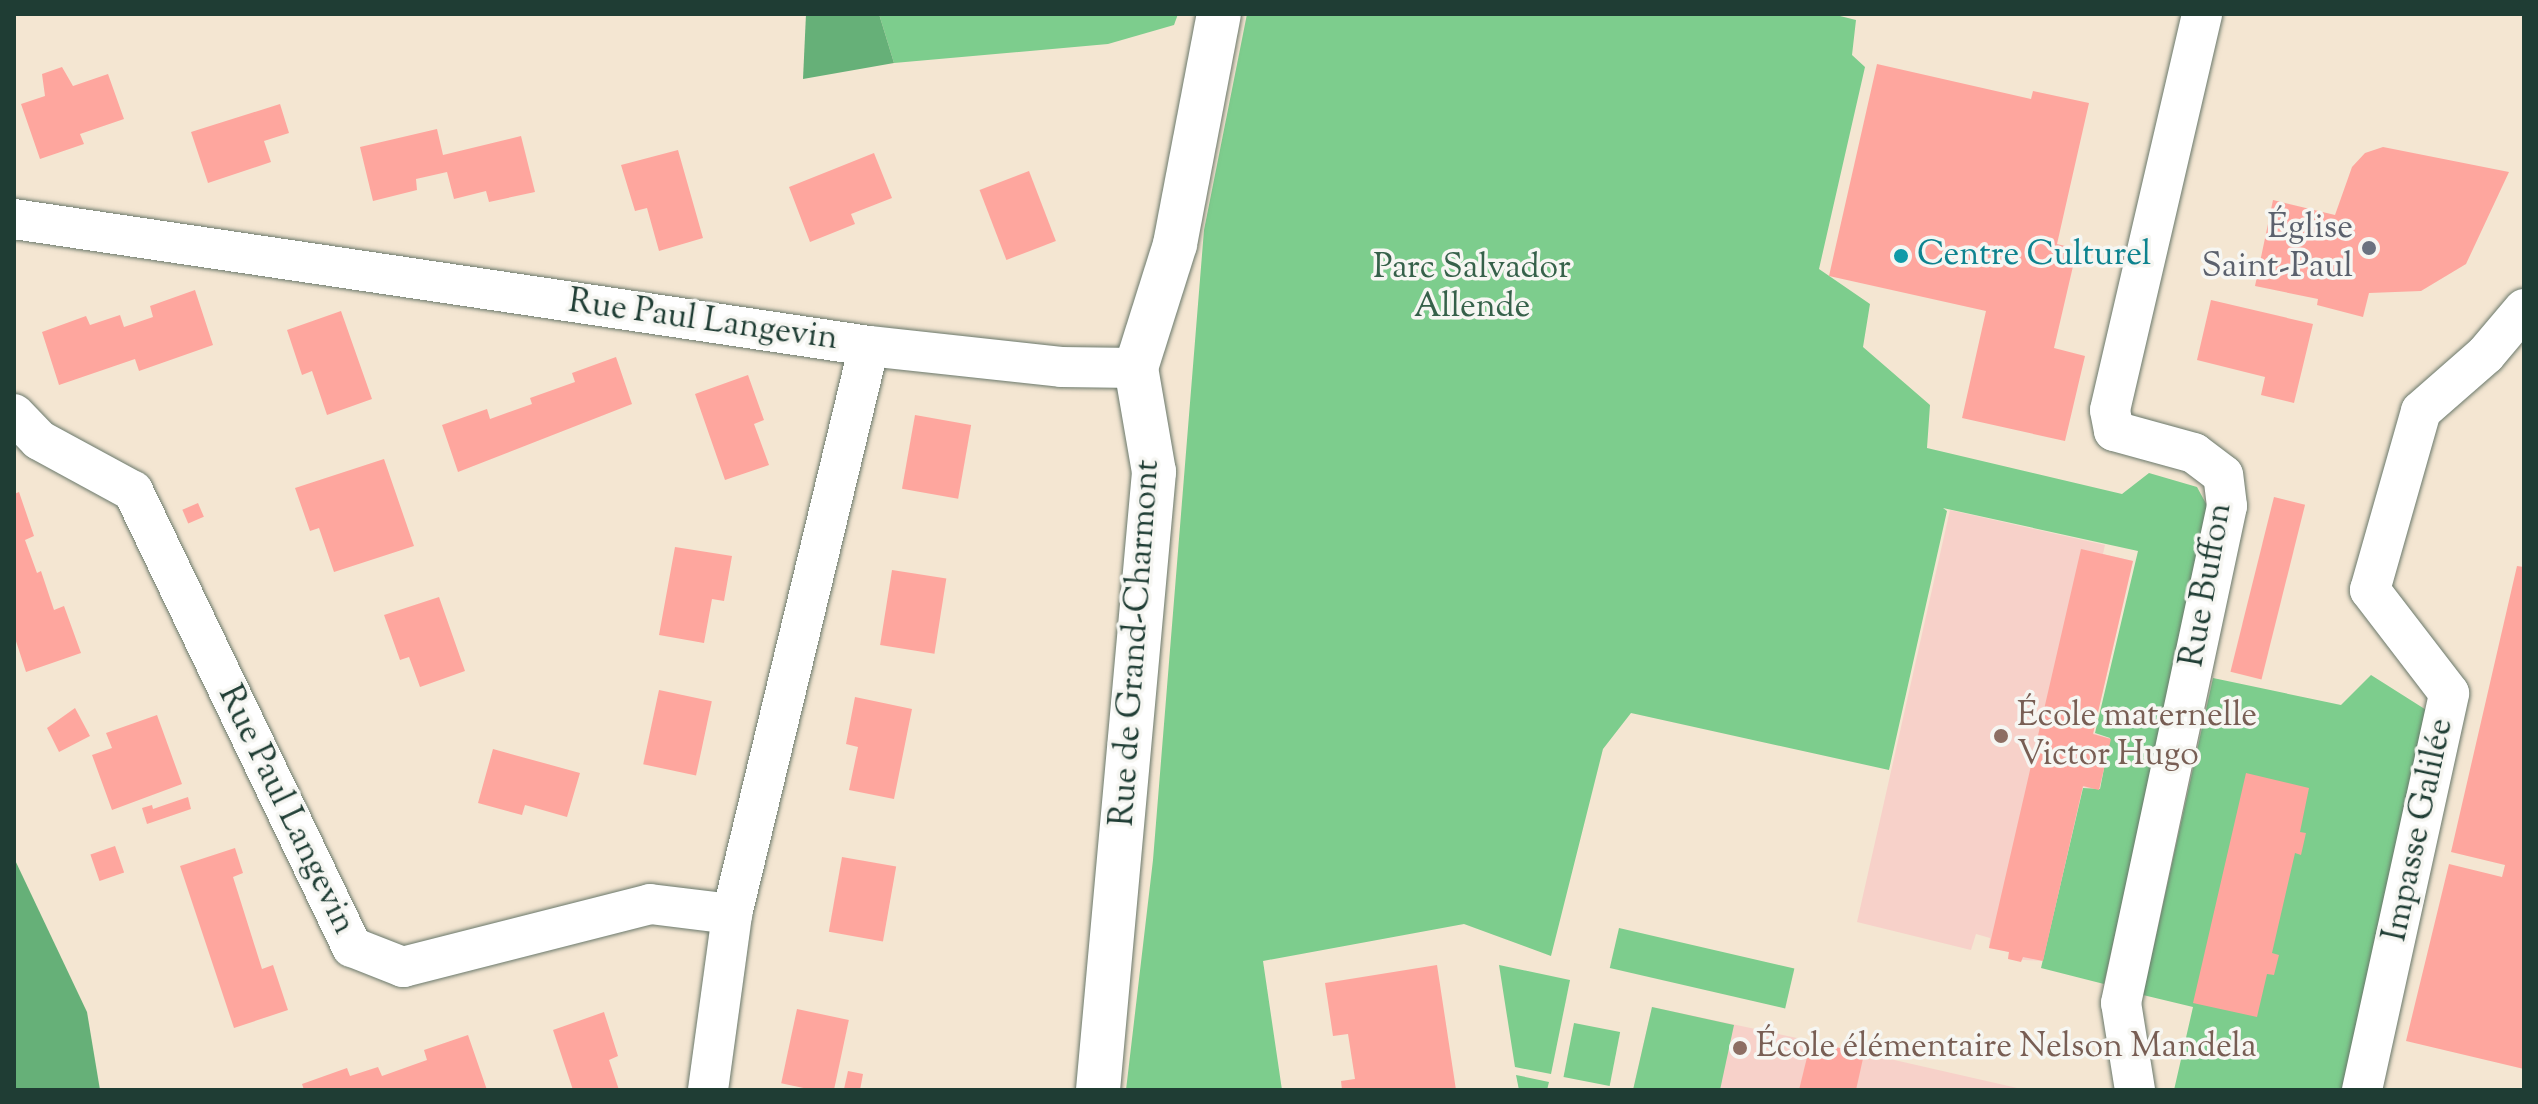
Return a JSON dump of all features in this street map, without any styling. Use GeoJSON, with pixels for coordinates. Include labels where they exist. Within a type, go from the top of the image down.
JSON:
{"type":"FeatureCollection","features":[{"type":"Feature","properties":{"kind":"street","name":"Rue de Grand-Charmont"},"geometry":{"type":"LineString","coordinates":[[1098,1090],[1154,472],[1136,368],[1175,244],[1219,14]]}},
{"type":"Feature","properties":{"kind":"street","name":"Rue Buffon"},"geometry":{"type":"LineString","coordinates":[[2135,1090],[2121,1003],[2227,506],[2223,475],[2194,453],[2114,431],[2110,410],[2196,32]]}},
{"type":"Feature","properties":{"kind":"street","name":"Rue Paul Langevin"},"geometry":{"type":"LineString","coordinates":[[14,219],[869,346],[1061,367],[1136,368]]}},
{"type":"Feature","properties":{"kind":"street","name":"Impasse Galilée"},"geometry":{"type":"LineString","coordinates":[[2362,1090],[2449,693],[2370,590],[2421,411],[2486,354],[2524,309]]}},
{"type":"Feature","properties":{"kind":"street","name":"Rue Paul Langevin"},"geometry":{"type":"LineString","coordinates":[[708,1090],[732,914],[869,346]]}},
{"type":"Feature","properties":{"kind":"street","name":"Rue Paul Langevin"},"geometry":{"type":"LineString","coordinates":[[14,414],[39,440],[133,491],[352,947],[403,967],[650,904],[732,914]]}},
{"type":"Feature","properties":{"kind":"shaded area","name":"École maternelle Victor Hugo"},"geometry":{"type":"Polygon","coordinates":[[[1950,510],[2105,545],[2103,554],[2133,561],[2093,733],[2111,739],[2099,790],[2083,787],[2043,961],[2008,959],[2009,952],[1989,948],[1990,938],[1976,934],[1971,950],[1857,922],[1950,510]]]}},
{"type":"Feature","properties":{"kind":"shaded area","name":"École élémentaire Nelson Mandela"},"geometry":{"type":"Polygon","coordinates":[[[1652,1007],[1811,1041],[2026,1090],[1633,1090],[1652,1007]]]}},
{"type":"Feature","properties":{"kind":"green space"},"geometry":{"type":"Polygon","coordinates":[[[806,14],[879,14],[894,63],[803,79],[806,14]]]}},
{"type":"Feature","properties":{"kind":"green space"},"geometry":{"type":"Polygon","coordinates":[[[879,14],[1178,14],[1174,25],[1108,44],[894,63],[879,14]]]}},
{"type":"Feature","properties":{"kind":"green space","name":"Parc Salvador Allende"},"geometry":{"type":"Polygon","coordinates":[[[1247,14],[1832,14],[1856,20],[1852,55],[1865,67],[1819,269],[1870,304],[1863,347],[1930,405],[1927,448],[2122,494],[2149,473],[2197,487],[2210,511],[2104,984],[2041,968],[2083,788],[2100,789],[2110,738],[2095,733],[2138,551],[1943,508],[1947,511],[1889,770],[1631,713],[1603,749],[1551,956],[1464,924],[1263,961],[1282,1090],[1126,1090],[1153,860],[1204,230],[1247,14]]]}},
{"type":"Feature","properties":{"kind":"green space"},"geometry":{"type":"Polygon","coordinates":[[[2371,675],[2431,713],[2342,1090],[2174,1090],[2193,1007],[2143,995],[2213,678],[2341,705],[2371,675]]]}},
{"type":"Feature","properties":{"kind":"green space"},"geometry":{"type":"Polygon","coordinates":[[[14,858],[87,1012],[100,1090],[14,1090],[14,858]]]}},
{"type":"Feature","properties":{"kind":"green space"},"geometry":{"type":"Polygon","coordinates":[[[1619,928],[1794,968],[1785,1008],[1610,968],[1619,928]]]}},
{"type":"Feature","properties":{"kind":"green space"},"geometry":{"type":"Polygon","coordinates":[[[1499,965],[1570,980],[1551,1074],[1515,1067],[1499,965]]]}},
{"type":"Feature","properties":{"kind":"green space"},"geometry":{"type":"Polygon","coordinates":[[[1652,1007],[1734,1025],[1720,1090],[1633,1090],[1652,1007]]]}},
{"type":"Feature","properties":{"kind":"green space"},"geometry":{"type":"Polygon","coordinates":[[[1574,1023],[1620,1032],[1610,1086],[1564,1077],[1574,1023]]]}},
{"type":"Feature","properties":{"kind":"green space"},"geometry":{"type":"Polygon","coordinates":[[[1516,1075],[1549,1082],[1547,1090],[1519,1090],[1516,1075]]]}},
{"type":"Feature","properties":{"kind":"building","name":"Centre Culturel"},"geometry":{"type":"Polygon","coordinates":[[[1877,64],[2031,99],[2033,91],[2089,103],[2057,244],[2077,249],[2054,348],[2085,356],[2065,441],[1962,418],[1986,311],[1829,276],[1877,64]]]}},
{"type":"Feature","properties":{"kind":"building"},"geometry":{"type":"Polygon","coordinates":[[[62,67],[73,86],[108,74],[124,119],[80,134],[84,144],[40,159],[21,104],[45,96],[42,74],[62,67]]]}},
{"type":"Feature","properties":{"kind":"building"},"geometry":{"type":"Polygon","coordinates":[[[280,104],[289,133],[264,141],[271,162],[208,183],[191,132],[280,104]]]}},
{"type":"Feature","properties":{"kind":"building"},"geometry":{"type":"Polygon","coordinates":[[[437,129],[443,155],[521,136],[535,192],[489,202],[486,191],[454,199],[447,172],[416,179],[417,190],[373,201],[360,147],[437,129]]]}},
{"type":"Feature","properties":{"kind":"building","name":"Église Saint-Paul"},"geometry":{"type":"Polygon","coordinates":[[[2383,147],[2509,172],[2466,264],[2421,291],[2369,293],[2363,317],[2317,305],[2318,299],[2255,286],[2273,200],[2335,215],[2352,167],[2365,153],[2383,147]]]}},
{"type":"Feature","properties":{"kind":"building"},"geometry":{"type":"Polygon","coordinates":[[[678,150],[703,238],[659,251],[647,208],[635,211],[621,165],[678,150]]]}},
{"type":"Feature","properties":{"kind":"building"},"geometry":{"type":"Polygon","coordinates":[[[874,153],[892,198],[851,214],[855,224],[810,242],[789,187],[874,153]]]}},
{"type":"Feature","properties":{"kind":"building"},"geometry":{"type":"Polygon","coordinates":[[[1029,171],[1056,241],[1006,260],[980,190],[1029,171]]]}},
{"type":"Feature","properties":{"kind":"building"},"geometry":{"type":"Polygon","coordinates":[[[195,290],[213,345],[139,371],[135,359],[59,385],[42,332],[86,316],[90,325],[120,315],[124,327],[153,317],[150,306],[195,290]]]}},
{"type":"Feature","properties":{"kind":"building"},"geometry":{"type":"Polygon","coordinates":[[[2211,300],[2313,324],[2294,403],[2261,395],[2265,377],[2197,360],[2211,300]]]}},
{"type":"Feature","properties":{"kind":"building"},"geometry":{"type":"Polygon","coordinates":[[[341,311],[372,399],[327,415],[312,371],[302,375],[287,330],[341,311]]]}},
{"type":"Feature","properties":{"kind":"building"},"geometry":{"type":"Polygon","coordinates":[[[616,357],[632,404],[458,472],[442,425],[487,409],[490,419],[532,404],[530,398],[575,382],[572,373],[616,357]]]}},
{"type":"Feature","properties":{"kind":"building"},"geometry":{"type":"Polygon","coordinates":[[[748,375],[764,420],[754,424],[769,465],[725,480],[695,394],[748,375]]]}},
{"type":"Feature","properties":{"kind":"building"},"geometry":{"type":"Polygon","coordinates":[[[915,415],[971,425],[958,499],[902,489],[915,415]]]}},
{"type":"Feature","properties":{"kind":"building"},"geometry":{"type":"Polygon","coordinates":[[[384,459],[414,546],[334,572],[319,528],[310,531],[295,488],[384,459]]]}},
{"type":"Feature","properties":{"kind":"building"},"geometry":{"type":"Polygon","coordinates":[[[19,492],[34,536],[25,540],[37,573],[41,571],[54,610],[64,606],[81,653],[26,672],[14,635],[14,494],[19,492]]]}},
{"type":"Feature","properties":{"kind":"building"},"geometry":{"type":"Polygon","coordinates":[[[2274,497],[2305,505],[2262,679],[2230,672],[2274,497]]]}},
{"type":"Feature","properties":{"kind":"building"},"geometry":{"type":"Polygon","coordinates":[[[198,503],[204,517],[188,523],[182,510],[198,503]]]}},
{"type":"Feature","properties":{"kind":"building"},"geometry":{"type":"Polygon","coordinates":[[[675,547],[732,556],[724,601],[712,599],[704,643],[659,635],[675,547]]]}},
{"type":"Feature","properties":{"kind":"building"},"geometry":{"type":"Polygon","coordinates":[[[2081,549],[2133,561],[2093,734],[2111,739],[2099,790],[2083,786],[2043,961],[2023,957],[2021,962],[2008,959],[2009,952],[1989,948],[2081,549]]]}},
{"type":"Feature","properties":{"kind":"building"},"geometry":{"type":"Polygon","coordinates":[[[2517,566],[2524,567],[2524,1069],[2406,1041],[2449,864],[2502,877],[2505,865],[2451,852],[2517,566]]]}},
{"type":"Feature","properties":{"kind":"building"},"geometry":{"type":"Polygon","coordinates":[[[892,570],[946,579],[934,654],[880,645],[892,570]]]}},
{"type":"Feature","properties":{"kind":"building"},"geometry":{"type":"Polygon","coordinates":[[[439,597],[465,671],[420,687],[409,657],[400,660],[384,615],[439,597]]]}},
{"type":"Feature","properties":{"kind":"building"},"geometry":{"type":"Polygon","coordinates":[[[659,690],[712,701],[696,776],[643,764],[659,690]]]}},
{"type":"Feature","properties":{"kind":"building"},"geometry":{"type":"Polygon","coordinates":[[[855,697],[912,709],[894,799],[849,790],[858,747],[846,744],[855,697]]]}},
{"type":"Feature","properties":{"kind":"building"},"geometry":{"type":"Polygon","coordinates":[[[75,708],[90,736],[59,752],[47,728],[75,708]]]}},
{"type":"Feature","properties":{"kind":"building"},"geometry":{"type":"Polygon","coordinates":[[[157,715],[182,784],[112,810],[92,755],[112,748],[106,733],[157,715]]]}},
{"type":"Feature","properties":{"kind":"building"},"geometry":{"type":"Polygon","coordinates":[[[493,749],[580,773],[567,817],[525,805],[522,815],[478,803],[493,749]]]}},
{"type":"Feature","properties":{"kind":"building"},"geometry":{"type":"Polygon","coordinates":[[[2246,773],[2309,788],[2300,832],[2306,833],[2301,855],[2295,853],[2272,953],[2279,955],[2274,975],[2267,974],[2257,1017],[2193,1003],[2246,773]]]}},
{"type":"Feature","properties":{"kind":"building"},"geometry":{"type":"Polygon","coordinates":[[[188,797],[191,809],[147,824],[142,808],[152,805],[153,809],[188,797]]]}},
{"type":"Feature","properties":{"kind":"building"},"geometry":{"type":"Polygon","coordinates":[[[115,846],[124,872],[100,881],[90,854],[115,846]]]}},
{"type":"Feature","properties":{"kind":"building"},"geometry":{"type":"Polygon","coordinates":[[[235,848],[243,873],[233,877],[262,969],[273,965],[288,1010],[234,1028],[180,866],[235,848]]]}},
{"type":"Feature","properties":{"kind":"building"},"geometry":{"type":"Polygon","coordinates":[[[842,857],[896,867],[883,941],[829,932],[842,857]]]}},
{"type":"Feature","properties":{"kind":"building"},"geometry":{"type":"Polygon","coordinates":[[[1437,965],[1456,1090],[1342,1090],[1341,1081],[1355,1079],[1348,1034],[1333,1036],[1325,983],[1437,965]]]}},
{"type":"Feature","properties":{"kind":"building"},"geometry":{"type":"Polygon","coordinates":[[[797,1009],[849,1020],[834,1090],[813,1090],[781,1083],[797,1009]]]}},
{"type":"Feature","properties":{"kind":"building"},"geometry":{"type":"Polygon","coordinates":[[[604,1012],[618,1056],[609,1060],[619,1090],[573,1090],[553,1030],[604,1012]]]}},
{"type":"Feature","properties":{"kind":"building"},"geometry":{"type":"Polygon","coordinates":[[[468,1035],[487,1090],[304,1090],[302,1084],[347,1068],[350,1076],[378,1067],[382,1076],[427,1060],[424,1050],[468,1035]]]}},
{"type":"Feature","properties":{"kind":"building"},"geometry":{"type":"Polygon","coordinates":[[[1811,1041],[1864,1054],[1856,1090],[1799,1090],[1811,1041]]]}},
{"type":"Feature","properties":{"kind":"building"},"geometry":{"type":"Polygon","coordinates":[[[848,1071],[863,1074],[860,1090],[844,1089],[848,1071]]]}},
{"type":"Feature","properties":{"kind":"place","name":"Église Saint-Paul"},"geometry":{"type":"Point","coordinates":[2369,248]}},
{"type":"Feature","properties":{"kind":"place","name":"Centre Culturel"},"geometry":{"type":"Point","coordinates":[1901,256]}},
{"type":"Feature","properties":{"kind":"place","name":"École maternelle Victor Hugo"},"geometry":{"type":"Point","coordinates":[2001,736]}},
{"type":"Feature","properties":{"kind":"place","name":"École élémentaire Nelson Mandela"},"geometry":{"type":"Point","coordinates":[1740,1048]}}]}
